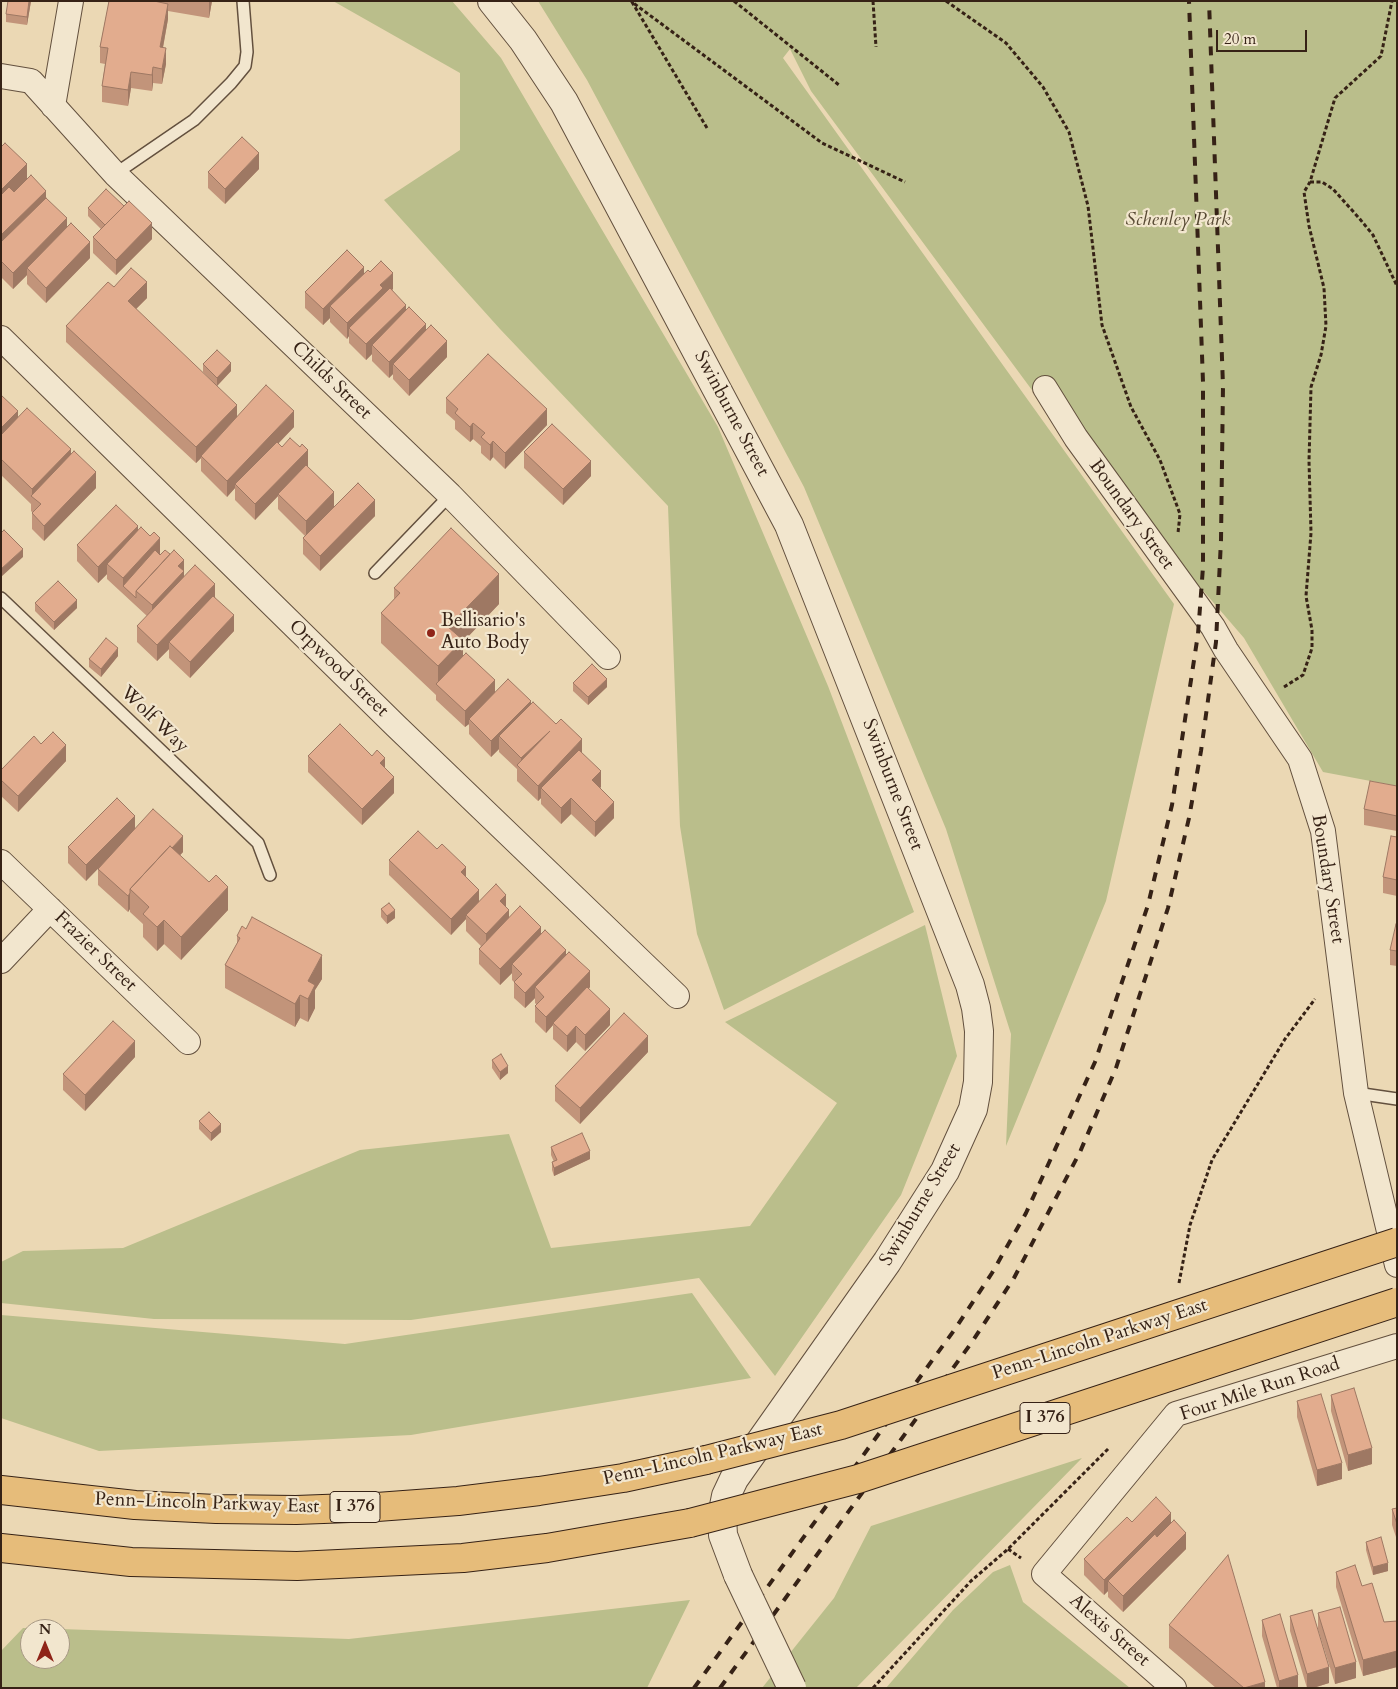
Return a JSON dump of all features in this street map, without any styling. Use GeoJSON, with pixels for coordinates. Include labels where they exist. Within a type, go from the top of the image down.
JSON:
{"type":"FeatureCollection","features":[{"type":"Feature","properties":{"kind":"highway","name":"Penn-Lincoln Parkway East"},"geometry":{"type":"LineString","coordinates":[[1,1490],[135,1505],[296,1510],[458,1501],[623,1478],[706,1460],[841,1425],[1397,1242]]}},
{"type":"Feature","properties":{"kind":"highway","name":"I 376"},"geometry":{"type":"LineString","coordinates":[[1,1548],[131,1562],[297,1566],[463,1558],[546,1548],[690,1523],[858,1479],[1397,1302]]}},
{"type":"Feature","properties":{"kind":"street"},"geometry":{"type":"LineString","coordinates":[[53,106],[71,1]]}},
{"type":"Feature","properties":{"kind":"street","name":"Swinburne Street"},"geometry":{"type":"LineString","coordinates":[[492,1],[523,40],[564,102],[789,525],[970,985],[976,1008],[979,1031],[978,1082],[973,1108],[945,1171],[887,1262],[734,1479],[726,1496],[722,1516],[723,1535],[738,1575],[792,1688]]}},
{"type":"Feature","properties":{"kind":"street","name":"Childs Street"},"geometry":{"type":"LineString","coordinates":[[1,76],[31,81],[116,174],[450,495],[608,657]]}},
{"type":"Feature","properties":{"kind":"street","name":"Orpwood Street"},"geometry":{"type":"LineString","coordinates":[[1,338],[396,726],[677,996]]}},
{"type":"Feature","properties":{"kind":"street","name":"Boundary Street"},"geometry":{"type":"LineString","coordinates":[[1046,388],[1076,438],[1214,627],[1226,650],[1300,759],[1323,831],[1356,1093],[1397,1266]]}},
{"type":"Feature","properties":{"kind":"street","name":"Frazier Street"},"geometry":{"type":"LineString","coordinates":[[1,862],[188,1042]]}},
{"type":"Feature","properties":{"kind":"street"},"geometry":{"type":"LineString","coordinates":[[1,961],[50,910]]}},
{"type":"Feature","properties":{"kind":"street","name":"Four Mile Run Road"},"geometry":{"type":"LineString","coordinates":[[1044,1574],[1176,1414],[1397,1346]]}},
{"type":"Feature","properties":{"kind":"street","name":"Alexis Street"},"geometry":{"type":"LineString","coordinates":[[1044,1574],[1174,1688]]}},
{"type":"Feature","properties":{"kind":"lane"},"geometry":{"type":"LineString","coordinates":[[116,174],[194,120],[245,66],[247,52],[243,1]]}},
{"type":"Feature","properties":{"kind":"lane"},"geometry":{"type":"LineString","coordinates":[[376,573],[450,495]]}},
{"type":"Feature","properties":{"kind":"lane","name":"Wolf Way"},"geometry":{"type":"LineString","coordinates":[[1,598],[258,844],[270,876]]}},
{"type":"Feature","properties":{"kind":"lane"},"geometry":{"type":"LineString","coordinates":[[1356,1093],[1397,1099]]}},
{"type":"Feature","properties":{"kind":"path"},"geometry":{"type":"LineString","coordinates":[[734,1],[839,86]]}},
{"type":"Feature","properties":{"kind":"path"},"geometry":{"type":"LineString","coordinates":[[873,1],[876,47]]}},
{"type":"Feature","properties":{"kind":"path"},"geometry":{"type":"LineString","coordinates":[[946,1],[1006,43],[1043,86],[1069,132],[1088,206],[1102,325],[1131,407],[1160,460],[1180,514],[1178,542]]}},
{"type":"Feature","properties":{"kind":"path"},"geometry":{"type":"LineString","coordinates":[[1262,702],[1303,676],[1312,648],[1312,630],[1306,596],[1311,533],[1309,461],[1311,387],[1321,355],[1326,326],[1324,288],[1308,226],[1304,192],[1310,182],[1334,98],[1381,56],[1392,1]]}},
{"type":"Feature","properties":{"kind":"path"},"geometry":{"type":"LineString","coordinates":[[631,2],[707,128]]}},
{"type":"Feature","properties":{"kind":"path"},"geometry":{"type":"LineString","coordinates":[[631,2],[822,143],[905,182]]}},
{"type":"Feature","properties":{"kind":"path"},"geometry":{"type":"LineString","coordinates":[[1310,182],[1322,182],[1333,188],[1359,218],[1372,235],[1397,286]]}},
{"type":"Feature","properties":{"kind":"path"},"geometry":{"type":"LineString","coordinates":[[1177,1290],[1190,1225],[1212,1160],[1285,1039],[1318,996]]}},
{"type":"Feature","properties":{"kind":"path"},"geometry":{"type":"LineString","coordinates":[[874,1688],[971,1581],[1008,1549],[1113,1444]]}},
{"type":"Feature","properties":{"kind":"green space"},"geometry":{"type":"Polygon","coordinates":[[[333,1],[452,1],[501,58],[718,427],[828,686],[914,912],[724,1010],[697,934],[680,826],[668,506],[500,329],[384,200],[460,150],[460,73],[333,1]]]}},
{"type":"Feature","properties":{"kind":"green space","name":"Schenley Park"},"geometry":{"type":"Polygon","coordinates":[[[538,1],[1397,1],[1397,786],[1323,772],[1244,638],[1043,405],[811,91],[790,49],[783,58],[1174,604],[1106,901],[1006,1146],[1011,1034],[946,829],[804,487],[587,80],[538,1]]]}},
{"type":"Feature","properties":{"kind":"green space"},"geometry":{"type":"Polygon","coordinates":[[[925,925],[957,1056],[901,1195],[775,1376],[699,1278],[411,1320],[154,1319],[1,1303],[1,1262],[23,1251],[123,1248],[360,1150],[509,1134],[551,1248],[750,1226],[837,1103],[725,1022],[925,925]]]}},
{"type":"Feature","properties":{"kind":"green space"},"geometry":{"type":"Polygon","coordinates":[[[692,1293],[751,1378],[411,1435],[99,1451],[1,1418],[1,1315],[345,1344],[692,1293]]]}},
{"type":"Feature","properties":{"kind":"green space"},"geometry":{"type":"Polygon","coordinates":[[[1082,1458],[856,1688],[762,1688],[834,1598],[871,1526],[1082,1458]]]}},
{"type":"Feature","properties":{"kind":"green space"},"geometry":{"type":"Polygon","coordinates":[[[1010,1565],[1023,1602],[1130,1688],[886,1688],[953,1610],[993,1572],[1010,1565]]]}},
{"type":"Feature","properties":{"kind":"green space"},"geometry":{"type":"Polygon","coordinates":[[[690,1600],[647,1688],[1,1688],[1,1651],[20,1631],[20,1669],[70,1669],[70,1629],[349,1639],[690,1600]]]}},
{"type":"Feature","properties":{"kind":"building"},"geometry":{"type":"Polygon","coordinates":[[[8,1],[29,1],[27,17],[6,14],[8,1]]]}},
{"type":"Feature","properties":{"kind":"building"},"geometry":{"type":"Polygon","coordinates":[[[109,1],[154,1],[168,4],[160,47],[166,48],[162,69],[153,67],[152,75],[131,72],[128,90],[102,86],[108,48],[100,47],[109,1]]]}},
{"type":"Feature","properties":{"kind":"building"},"geometry":{"type":"Polygon","coordinates":[[[242,137],[259,153],[225,189],[208,172],[242,137]]]}},
{"type":"Feature","properties":{"kind":"building"},"geometry":{"type":"Polygon","coordinates":[[[5,143],[27,164],[1,190],[1,147],[5,143]]]}},
{"type":"Feature","properties":{"kind":"building"},"geometry":{"type":"Polygon","coordinates":[[[31,175],[46,191],[1,235],[1,195],[9,187],[14,192],[31,175]]]}},
{"type":"Feature","properties":{"kind":"building"},"geometry":{"type":"Polygon","coordinates":[[[106,189],[124,206],[105,225],[88,208],[106,189]]]}},
{"type":"Feature","properties":{"kind":"building"},"geometry":{"type":"Polygon","coordinates":[[[46,198],[67,218],[13,273],[1,261],[1,242],[46,198]]]}},
{"type":"Feature","properties":{"kind":"building"},"geometry":{"type":"Polygon","coordinates":[[[129,201],[152,223],[116,260],[93,237],[129,201]]]}},
{"type":"Feature","properties":{"kind":"building"},"geometry":{"type":"Polygon","coordinates":[[[71,223],[90,242],[46,288],[27,268],[71,223]]]}},
{"type":"Feature","properties":{"kind":"building"},"geometry":{"type":"Polygon","coordinates":[[[347,250],[364,267],[323,309],[305,292],[347,250]]]}},
{"type":"Feature","properties":{"kind":"building"},"geometry":{"type":"Polygon","coordinates":[[[381,261],[393,273],[380,285],[383,288],[347,323],[330,306],[368,270],[370,272],[381,261]]]}},
{"type":"Feature","properties":{"kind":"building"},"geometry":{"type":"Polygon","coordinates":[[[131,268],[147,282],[128,301],[237,405],[196,447],[66,326],[108,282],[114,287],[131,268]]]}},
{"type":"Feature","properties":{"kind":"building"},"geometry":{"type":"Polygon","coordinates":[[[390,288],[406,305],[366,344],[349,328],[390,288]]]}},
{"type":"Feature","properties":{"kind":"building"},"geometry":{"type":"Polygon","coordinates":[[[409,307],[426,324],[389,362],[372,345],[409,307]]]}},
{"type":"Feature","properties":{"kind":"building"},"geometry":{"type":"Polygon","coordinates":[[[431,325],[447,341],[409,380],[393,364],[431,325]]]}},
{"type":"Feature","properties":{"kind":"building"},"geometry":{"type":"Polygon","coordinates":[[[217,350],[231,363],[217,378],[203,364],[217,350]]]}},
{"type":"Feature","properties":{"kind":"building"},"geometry":{"type":"Polygon","coordinates":[[[488,354],[547,409],[505,453],[493,441],[490,445],[481,437],[485,433],[473,423],[470,427],[455,413],[458,409],[446,398],[488,354]]]}},
{"type":"Feature","properties":{"kind":"building"},"geometry":{"type":"Polygon","coordinates":[[[266,385],[294,411],[227,481],[201,456],[266,385]]]}},
{"type":"Feature","properties":{"kind":"building"},"geometry":{"type":"Polygon","coordinates":[[[1,395],[18,411],[1,428],[1,395]]]}},
{"type":"Feature","properties":{"kind":"building"},"geometry":{"type":"Polygon","coordinates":[[[27,408],[71,449],[32,489],[1,459],[1,435],[27,408]]]}},
{"type":"Feature","properties":{"kind":"building"},"geometry":{"type":"Polygon","coordinates":[[[552,424],[591,461],[563,489],[524,452],[552,424]]]}},
{"type":"Feature","properties":{"kind":"building"},"geometry":{"type":"Polygon","coordinates":[[[290,438],[300,447],[302,444],[308,450],[255,504],[235,484],[277,442],[282,447],[290,438]]]}},
{"type":"Feature","properties":{"kind":"building"},"geometry":{"type":"Polygon","coordinates":[[[74,451],[96,472],[44,526],[32,513],[41,504],[31,496],[74,451]]]}},
{"type":"Feature","properties":{"kind":"building"},"geometry":{"type":"Polygon","coordinates":[[[306,465],[334,492],[306,521],[278,494],[306,465]]]}},
{"type":"Feature","properties":{"kind":"building"},"geometry":{"type":"Polygon","coordinates":[[[358,483],[375,500],[320,556],[303,538],[358,483]]]}},
{"type":"Feature","properties":{"kind":"building"},"geometry":{"type":"Polygon","coordinates":[[[116,505],[138,526],[98,567],[77,545],[116,505]]]}},
{"type":"Feature","properties":{"kind":"building"},"geometry":{"type":"Polygon","coordinates":[[[141,527],[150,536],[154,532],[160,538],[123,578],[107,564],[141,527]]]}},
{"type":"Feature","properties":{"kind":"building"},"geometry":{"type":"Polygon","coordinates":[[[451,528],[499,574],[448,627],[463,640],[438,666],[381,613],[400,593],[394,588],[451,528]]]}},
{"type":"Feature","properties":{"kind":"building"},"geometry":{"type":"Polygon","coordinates":[[[4,530],[23,549],[1,569],[1,533],[4,530]]]}},
{"type":"Feature","properties":{"kind":"building"},"geometry":{"type":"Polygon","coordinates":[[[155,550],[160,555],[165,550],[170,554],[136,591],[136,598],[123,586],[155,550]]]}},
{"type":"Feature","properties":{"kind":"building"},"geometry":{"type":"Polygon","coordinates":[[[174,550],[184,560],[178,566],[184,571],[152,605],[136,591],[174,550]]]}},
{"type":"Feature","properties":{"kind":"building"},"geometry":{"type":"Polygon","coordinates":[[[195,565],[215,584],[157,645],[137,626],[195,565]]]}},
{"type":"Feature","properties":{"kind":"building"},"geometry":{"type":"Polygon","coordinates":[[[58,581],[77,600],[54,622],[35,603],[58,581]]]}},
{"type":"Feature","properties":{"kind":"building"},"geometry":{"type":"Polygon","coordinates":[[[213,596],[234,615],[190,662],[169,642],[213,596]]]}},
{"type":"Feature","properties":{"kind":"building"},"geometry":{"type":"Polygon","coordinates":[[[106,638],[118,648],[101,669],[89,659],[106,638]]]}},
{"type":"Feature","properties":{"kind":"building"},"geometry":{"type":"Polygon","coordinates":[[[466,653],[495,680],[465,711],[436,684],[466,653]]]}},
{"type":"Feature","properties":{"kind":"building"},"geometry":{"type":"Polygon","coordinates":[[[592,664],[607,679],[588,697],[573,683],[592,664]]]}},
{"type":"Feature","properties":{"kind":"building"},"geometry":{"type":"Polygon","coordinates":[[[508,679],[531,701],[491,741],[469,719],[508,679]]]}},
{"type":"Feature","properties":{"kind":"building"},"geometry":{"type":"Polygon","coordinates":[[[533,702],[556,724],[561,719],[582,739],[538,786],[517,765],[550,731],[521,758],[499,736],[533,702]]]}},
{"type":"Feature","properties":{"kind":"building"},"geometry":{"type":"Polygon","coordinates":[[[340,724],[372,756],[377,750],[385,758],[380,763],[394,777],[362,809],[308,756],[340,724]]]}},
{"type":"Feature","properties":{"kind":"building"},"geometry":{"type":"Polygon","coordinates":[[[53,732],[66,745],[18,796],[1,780],[1,770],[34,736],[41,744],[53,732]]]}},
{"type":"Feature","properties":{"kind":"building"},"geometry":{"type":"Polygon","coordinates":[[[579,750],[601,771],[592,780],[614,802],[595,822],[571,798],[561,808],[541,788],[579,750]]]}},
{"type":"Feature","properties":{"kind":"building"},"geometry":{"type":"Polygon","coordinates":[[[1370,781],[1397,786],[1397,816],[1364,809],[1370,781]]]}},
{"type":"Feature","properties":{"kind":"building"},"geometry":{"type":"Polygon","coordinates":[[[117,798],[135,816],[86,865],[68,847],[117,798]]]}},
{"type":"Feature","properties":{"kind":"building"},"geometry":{"type":"Polygon","coordinates":[[[153,809],[183,836],[172,848],[170,846],[130,889],[128,896],[98,869],[153,809]]]}},
{"type":"Feature","properties":{"kind":"building"},"geometry":{"type":"Polygon","coordinates":[[[418,831],[437,849],[442,844],[466,867],[461,872],[479,890],[451,919],[389,860],[418,831]]]}},
{"type":"Feature","properties":{"kind":"building"},"geometry":{"type":"Polygon","coordinates":[[[1391,836],[1397,837],[1397,880],[1383,877],[1391,836]]]}},
{"type":"Feature","properties":{"kind":"building"},"geometry":{"type":"Polygon","coordinates":[[[170,846],[209,882],[216,875],[228,887],[181,937],[164,920],[157,927],[143,914],[149,907],[130,889],[170,846]]]}},
{"type":"Feature","properties":{"kind":"building"},"geometry":{"type":"Polygon","coordinates":[[[496,884],[506,895],[500,901],[509,910],[486,934],[466,915],[496,884]]]}},
{"type":"Feature","properties":{"kind":"building"},"geometry":{"type":"Polygon","coordinates":[[[389,903],[395,910],[387,916],[381,909],[389,903]]]}},
{"type":"Feature","properties":{"kind":"building"},"geometry":{"type":"Polygon","coordinates":[[[520,906],[541,927],[500,969],[479,949],[520,906]]]}},
{"type":"Feature","properties":{"kind":"building"},"geometry":{"type":"Polygon","coordinates":[[[252,917],[322,955],[308,981],[315,985],[308,999],[300,995],[295,1004],[225,965],[240,938],[237,936],[242,926],[246,929],[252,917]]]}},
{"type":"Feature","properties":{"kind":"building"},"geometry":{"type":"Polygon","coordinates":[[[1397,924],[1397,951],[1390,950],[1397,924]]]}},
{"type":"Feature","properties":{"kind":"building"},"geometry":{"type":"Polygon","coordinates":[[[545,930],[566,950],[525,993],[514,982],[522,974],[512,964],[545,930]]]}},
{"type":"Feature","properties":{"kind":"building"},"geometry":{"type":"Polygon","coordinates":[[[569,952],[590,971],[546,1017],[535,1006],[544,997],[535,987],[569,952]]]}},
{"type":"Feature","properties":{"kind":"building"},"geometry":{"type":"Polygon","coordinates":[[[587,987],[610,1009],[585,1035],[576,1026],[567,1036],[553,1023],[587,987]]]}},
{"type":"Feature","properties":{"kind":"building"},"geometry":{"type":"Polygon","coordinates":[[[624,1013],[648,1036],[580,1108],[555,1086],[624,1013]]]}},
{"type":"Feature","properties":{"kind":"building"},"geometry":{"type":"Polygon","coordinates":[[[113,1021],[135,1041],[85,1095],[63,1074],[113,1021]]]}},
{"type":"Feature","properties":{"kind":"building"},"geometry":{"type":"Polygon","coordinates":[[[501,1054],[508,1066],[500,1072],[492,1060],[501,1054]]]}},
{"type":"Feature","properties":{"kind":"building"},"geometry":{"type":"Polygon","coordinates":[[[209,1112],[221,1124],[211,1133],[199,1121],[209,1112]]]}},
{"type":"Feature","properties":{"kind":"building"},"geometry":{"type":"Polygon","coordinates":[[[582,1133],[590,1151],[554,1168],[552,1162],[557,1160],[551,1147],[582,1133]]]}},
{"type":"Feature","properties":{"kind":"building"},"geometry":{"type":"Polygon","coordinates":[[[1354,1388],[1372,1448],[1348,1455],[1331,1395],[1354,1388]]]}},
{"type":"Feature","properties":{"kind":"building"},"geometry":{"type":"Polygon","coordinates":[[[1321,1394],[1342,1463],[1317,1470],[1297,1401],[1321,1394]]]}},
{"type":"Feature","properties":{"kind":"building"},"geometry":{"type":"Polygon","coordinates":[[[1156,1497],[1171,1513],[1104,1580],[1084,1559],[1127,1517],[1132,1522],[1156,1497]]]}},
{"type":"Feature","properties":{"kind":"building"},"geometry":{"type":"Polygon","coordinates":[[[1397,1508],[1397,1524],[1392,1509],[1397,1508]]]}},
{"type":"Feature","properties":{"kind":"building"},"geometry":{"type":"Polygon","coordinates":[[[1174,1520],[1186,1533],[1123,1596],[1108,1581],[1155,1534],[1157,1537],[1174,1520]]]}},
{"type":"Feature","properties":{"kind":"building"},"geometry":{"type":"Polygon","coordinates":[[[1381,1537],[1388,1563],[1373,1567],[1366,1542],[1381,1537]]]}},
{"type":"Feature","properties":{"kind":"building"},"geometry":{"type":"Polygon","coordinates":[[[1228,1555],[1265,1682],[1244,1688],[1169,1625],[1228,1555]]]}},
{"type":"Feature","properties":{"kind":"building"},"geometry":{"type":"Polygon","coordinates":[[[1355,1565],[1362,1586],[1372,1583],[1384,1622],[1397,1621],[1397,1651],[1363,1660],[1336,1572],[1355,1565]]]}},
{"type":"Feature","properties":{"kind":"building"},"geometry":{"type":"Polygon","coordinates":[[[1340,1607],[1356,1662],[1335,1668],[1318,1613],[1340,1607]]]}},
{"type":"Feature","properties":{"kind":"building"},"geometry":{"type":"Polygon","coordinates":[[[1312,1610],[1329,1667],[1307,1674],[1290,1616],[1312,1610]]]}},
{"type":"Feature","properties":{"kind":"building"},"geometry":{"type":"Polygon","coordinates":[[[1280,1614],[1298,1675],[1279,1681],[1262,1620],[1280,1614]]]}},
{"type":"Feature","properties":{"kind":"railway"},"geometry":{"type":"LineString","coordinates":[[694,1688],[955,1329],[992,1273],[1026,1213],[1095,1062],[1148,905],[1172,805],[1198,634],[1203,567],[1203,382],[1189,1]]}},
{"type":"Feature","properties":{"kind":"railway"},"geometry":{"type":"LineString","coordinates":[[720,1688],[972,1342],[1014,1278],[1080,1152],[1116,1068],[1168,908],[1189,818],[1201,751],[1216,642],[1221,540],[1223,386],[1209,1]]}},
{"type":"Feature","properties":{"kind":"place","name":"Bellisario's Auto Body"},"geometry":{"type":"Point","coordinates":[431,633]}}]}
